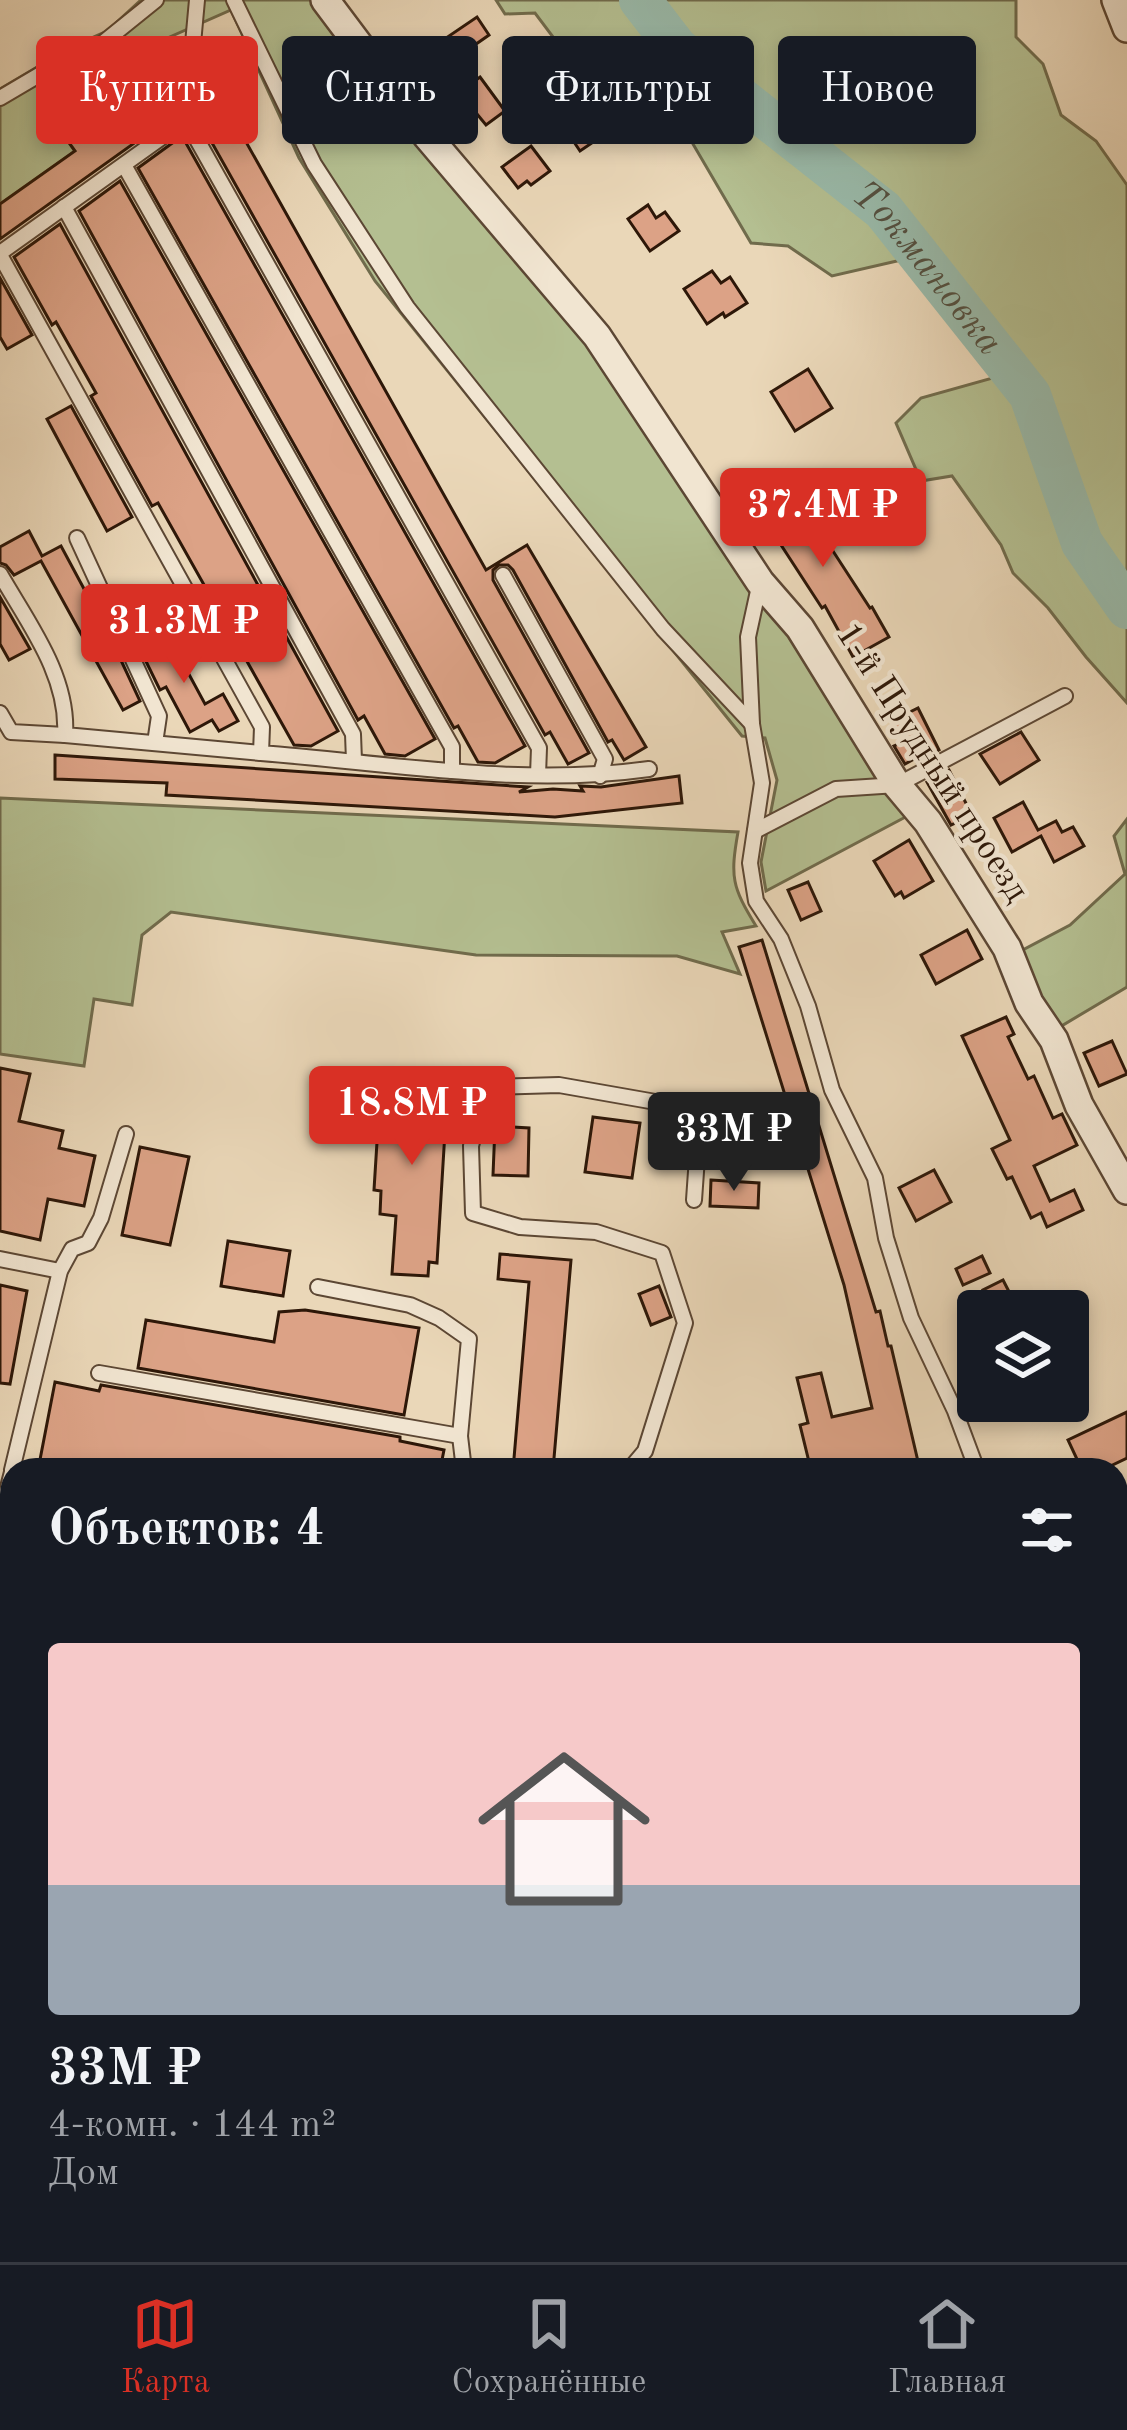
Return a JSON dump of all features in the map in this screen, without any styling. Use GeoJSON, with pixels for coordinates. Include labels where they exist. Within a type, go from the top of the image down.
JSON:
{"type":"FeatureCollection","features":[{"type":"Feature","properties":{"kind":"street","name":"1-й Прудный проезд"},"geometry":{"type":"LineString","coordinates":[[325,0],[427,136],[597,336],[760,582],[800,628],[897,785],[928,822],[1007,948],[1029,1003],[1054,1040],[1079,1105],[1127,1190]]}},
{"type":"Feature","properties":{"kind":"street"},"geometry":{"type":"LineString","coordinates":[[1116,0],[1127,28]]}},
{"type":"Feature","properties":{"kind":"lane"},"geometry":{"type":"LineString","coordinates":[[0,98],[99,46],[156,0]]}},
{"type":"Feature","properties":{"kind":"lane"},"geometry":{"type":"LineString","coordinates":[[194,36],[197,0]]}},
{"type":"Feature","properties":{"kind":"lane"},"geometry":{"type":"LineString","coordinates":[[236,0],[314,164],[407,307],[663,629],[752,724]]}},
{"type":"Feature","properties":{"kind":"lane"},"geometry":{"type":"LineString","coordinates":[[153,144],[0,254],[262,727],[261,753]]}},
{"type":"Feature","properties":{"kind":"lane"},"geometry":{"type":"LineString","coordinates":[[199,144],[539,748],[538,776]]}},
{"type":"Feature","properties":{"kind":"lane"},"geometry":{"type":"LineString","coordinates":[[124,165],[452,747],[452,771]]}},
{"type":"Feature","properties":{"kind":"lane"},"geometry":{"type":"LineString","coordinates":[[64,207],[353,734],[354,761]]}},
{"type":"Feature","properties":{"kind":"lane"},"geometry":{"type":"LineString","coordinates":[[77,538],[159,716],[155,743]]}},
{"type":"Feature","properties":{"kind":"lane"},"geometry":{"type":"LineString","coordinates":[[0,574],[51,663],[66,711],[64,735]]}},
{"type":"Feature","properties":{"kind":"lane"},"geometry":{"type":"LineString","coordinates":[[503,575],[605,759],[600,776]]}},
{"type":"Feature","properties":{"kind":"lane"},"geometry":{"type":"LineString","coordinates":[[760,582],[748,637],[752,724],[762,783],[750,863],[756,901],[781,939],[808,1006],[832,1090],[874,1178],[886,1238],[911,1318],[973,1458]]}},
{"type":"Feature","properties":{"kind":"lane"},"geometry":{"type":"LineString","coordinates":[[755,831],[836,789],[897,785],[1065,695]]}},
{"type":"Feature","properties":{"kind":"lane"},"geometry":{"type":"LineString","coordinates":[[0,713],[11,732],[452,771],[600,776],[649,769]]}},
{"type":"Feature","properties":{"kind":"lane"},"geometry":{"type":"LineString","coordinates":[[639,1458],[645,1451],[685,1322],[662,1253],[596,1232],[520,1227],[473,1214],[471,1146],[486,1087],[559,1085],[684,1107],[699,1130],[694,1200]]}},
{"type":"Feature","properties":{"kind":"lane"},"geometry":{"type":"LineString","coordinates":[[15,1458],[59,1271],[72,1249],[88,1243],[101,1219],[126,1133]]}},
{"type":"Feature","properties":{"kind":"lane"},"geometry":{"type":"LineString","coordinates":[[0,1259],[59,1271]]}},
{"type":"Feature","properties":{"kind":"lane"},"geometry":{"type":"LineString","coordinates":[[318,1288],[410,1305],[439,1318],[469,1340],[460,1436],[463,1458]]}},
{"type":"Feature","properties":{"kind":"lane"},"geometry":{"type":"LineString","coordinates":[[99,1373],[460,1436]]}},
{"type":"Feature","properties":{"kind":"green space"},"geometry":{"type":"Polygon","coordinates":[[[141,0],[316,0],[344,36],[282,36],[282,121],[258,69],[258,36],[243,36],[231,10],[172,36],[96,36],[141,0]]]}},
{"type":"Feature","properties":{"kind":"green space"},"geometry":{"type":"Polygon","coordinates":[[[496,0],[1016,0],[1016,37],[1043,64],[1061,115],[1096,141],[1127,185],[1127,703],[1013,573],[1001,545],[952,476],[921,481],[896,423],[921,398],[1000,376],[910,258],[832,276],[788,246],[751,243],[693,144],[754,144],[754,36],[552,36],[535,13],[505,14],[496,0]]]}},
{"type":"Feature","properties":{"kind":"green space"},"geometry":{"type":"Polygon","coordinates":[[[36,68],[36,144],[70,144],[75,151],[0,204],[0,89],[36,68]]]}},
{"type":"Feature","properties":{"kind":"green space"},"geometry":{"type":"Polygon","coordinates":[[[293,144],[430,144],[585,341],[781,616],[913,813],[766,891],[761,862],[777,780],[765,738],[742,736],[375,281],[293,144]]]}},
{"type":"Feature","properties":{"kind":"green space"},"geometry":{"type":"Polygon","coordinates":[[[0,798],[738,832],[735,881],[756,926],[722,932],[740,974],[677,956],[476,955],[171,912],[142,935],[132,1005],[94,999],[84,1066],[0,1054],[0,798]]]}},
{"type":"Feature","properties":{"kind":"green space"},"geometry":{"type":"Polygon","coordinates":[[[1127,819],[1127,987],[1058,1028],[1045,1015],[1019,952],[1070,925],[1125,874],[1114,836],[1127,819]]]}},
{"type":"Feature","properties":{"kind":"building"},"geometry":{"type":"Polygon","coordinates":[[[477,17],[489,35],[478,43],[478,36],[449,36],[477,17]]]}},
{"type":"Feature","properties":{"kind":"building"},"geometry":{"type":"Polygon","coordinates":[[[478,78],[502,107],[502,113],[486,125],[478,115],[478,78]]]}},
{"type":"Feature","properties":{"kind":"building"},"geometry":{"type":"Polygon","coordinates":[[[70,144],[133,144],[0,239],[0,204],[75,151],[70,144]]]}},
{"type":"Feature","properties":{"kind":"building"},"geometry":{"type":"Polygon","coordinates":[[[171,144],[186,144],[525,746],[495,763],[478,762],[458,726],[454,728],[138,168],[171,144]]]}},
{"type":"Feature","properties":{"kind":"building"},"geometry":{"type":"Polygon","coordinates":[[[213,144],[247,144],[486,570],[527,545],[646,747],[624,760],[612,740],[608,742],[513,570],[499,565],[493,570],[493,580],[589,753],[568,764],[550,732],[545,735],[213,144]]]}},
{"type":"Feature","properties":{"kind":"building"},"geometry":{"type":"Polygon","coordinates":[[[531,146],[550,171],[518,188],[502,167],[531,146]]]}},
{"type":"Feature","properties":{"kind":"building"},"geometry":{"type":"Polygon","coordinates":[[[120,181],[435,739],[405,756],[385,754],[364,716],[358,720],[79,211],[120,181]]]}},
{"type":"Feature","properties":{"kind":"building"},"geometry":{"type":"Polygon","coordinates":[[[648,205],[656,218],[665,212],[679,231],[650,251],[628,219],[648,205]]]}},
{"type":"Feature","properties":{"kind":"building"},"geometry":{"type":"Polygon","coordinates":[[[60,224],[338,731],[311,746],[294,745],[158,503],[152,506],[91,396],[96,393],[14,257],[60,224]]]}},
{"type":"Feature","properties":{"kind":"building"},"geometry":{"type":"Polygon","coordinates":[[[712,271],[721,283],[730,277],[747,303],[707,324],[684,289],[712,271]]]}},
{"type":"Feature","properties":{"kind":"building"},"geometry":{"type":"Polygon","coordinates":[[[0,278],[32,335],[7,349],[0,337],[0,278]]]}},
{"type":"Feature","properties":{"kind":"building"},"geometry":{"type":"Polygon","coordinates":[[[808,369],[832,408],[795,431],[771,392],[808,369]]]}},
{"type":"Feature","properties":{"kind":"building"},"geometry":{"type":"Polygon","coordinates":[[[71,406],[132,517],[107,531],[47,419],[71,406]]]}},
{"type":"Feature","properties":{"kind":"building"},"geometry":{"type":"Polygon","coordinates":[[[792,487],[808,511],[820,504],[830,520],[818,528],[889,637],[853,657],[825,606],[822,608],[757,508],[792,487]]]}},
{"type":"Feature","properties":{"kind":"building"},"geometry":{"type":"Polygon","coordinates":[[[29,531],[42,556],[61,546],[140,701],[123,710],[41,561],[14,575],[0,563],[0,547],[29,531]]]}},
{"type":"Feature","properties":{"kind":"building"},"geometry":{"type":"Polygon","coordinates":[[[0,597],[30,649],[9,660],[0,644],[0,597]]]}},
{"type":"Feature","properties":{"kind":"building"},"geometry":{"type":"Polygon","coordinates":[[[165,630],[205,704],[223,694],[238,721],[219,731],[212,720],[190,732],[166,687],[160,690],[138,645],[165,630]]]}},
{"type":"Feature","properties":{"kind":"building"},"geometry":{"type":"Polygon","coordinates":[[[918,708],[939,750],[905,764],[894,746],[903,742],[892,721],[918,708]]]}},
{"type":"Feature","properties":{"kind":"building"},"geometry":{"type":"Polygon","coordinates":[[[1021,732],[1039,760],[1000,784],[980,754],[1021,732]]]}},
{"type":"Feature","properties":{"kind":"building"},"geometry":{"type":"Polygon","coordinates":[[[55,755],[528,787],[519,792],[583,791],[580,786],[679,776],[682,803],[555,817],[166,795],[167,783],[55,779],[55,755]]]}},
{"type":"Feature","properties":{"kind":"building"},"geometry":{"type":"Polygon","coordinates":[[[949,770],[972,815],[951,825],[927,782],[949,770]]]}},
{"type":"Feature","properties":{"kind":"building"},"geometry":{"type":"Polygon","coordinates":[[[1023,802],[1038,830],[1056,821],[1062,832],[1073,827],[1084,846],[1054,862],[1041,836],[1012,852],[994,818],[1023,802]]]}},
{"type":"Feature","properties":{"kind":"building"},"geometry":{"type":"Polygon","coordinates":[[[909,840],[933,881],[904,898],[901,892],[895,896],[874,861],[909,840]]]}},
{"type":"Feature","properties":{"kind":"building"},"geometry":{"type":"Polygon","coordinates":[[[808,882],[821,911],[801,920],[788,890],[808,882]]]}},
{"type":"Feature","properties":{"kind":"building"},"geometry":{"type":"Polygon","coordinates":[[[967,930],[982,959],[936,984],[921,955],[967,930]]]}},
{"type":"Feature","properties":{"kind":"building"},"geometry":{"type":"Polygon","coordinates":[[[762,940],[876,1312],[880,1311],[891,1346],[917,1458],[808,1458],[800,1425],[808,1423],[797,1378],[821,1373],[832,1417],[872,1408],[844,1285],[739,947],[762,940]]]}},
{"type":"Feature","properties":{"kind":"building"},"geometry":{"type":"Polygon","coordinates":[[[1006,1017],[1014,1034],[1008,1037],[1028,1079],[1034,1076],[1053,1118],[1062,1114],[1077,1145],[1034,1166],[1050,1201],[1074,1190],[1083,1210],[1047,1227],[1041,1213],[1031,1218],[1012,1177],[1007,1179],[992,1149],[1010,1140],[962,1036],[1006,1017]]]}},
{"type":"Feature","properties":{"kind":"building"},"geometry":{"type":"Polygon","coordinates":[[[1112,1041],[1127,1074],[1099,1086],[1084,1053],[1112,1041]]]}},
{"type":"Feature","properties":{"kind":"building"},"geometry":{"type":"Polygon","coordinates":[[[0,1068],[30,1074],[19,1121],[63,1131],[59,1148],[95,1156],[84,1206],[48,1199],[40,1240],[0,1231],[0,1068]]]}},
{"type":"Feature","properties":{"kind":"building"},"geometry":{"type":"Polygon","coordinates":[[[381,1078],[448,1082],[437,1263],[429,1262],[428,1276],[392,1274],[396,1216],[380,1214],[381,1191],[374,1190],[381,1078]]]}},
{"type":"Feature","properties":{"kind":"building"},"geometry":{"type":"Polygon","coordinates":[[[593,1117],[640,1123],[632,1178],[585,1172],[593,1117]]]}},
{"type":"Feature","properties":{"kind":"building"},"geometry":{"type":"Polygon","coordinates":[[[495,1126],[529,1128],[528,1176],[493,1175],[495,1126]]]}},
{"type":"Feature","properties":{"kind":"building"},"geometry":{"type":"Polygon","coordinates":[[[140,1147],[189,1157],[170,1245],[122,1235],[140,1147]]]}},
{"type":"Feature","properties":{"kind":"building"},"geometry":{"type":"Polygon","coordinates":[[[934,1170],[951,1202],[916,1221],[899,1188],[934,1170]]]}},
{"type":"Feature","properties":{"kind":"building"},"geometry":{"type":"Polygon","coordinates":[[[711,1180],[759,1183],[758,1208],[710,1206],[711,1180]]]}},
{"type":"Feature","properties":{"kind":"building"},"geometry":{"type":"Polygon","coordinates":[[[228,1241],[290,1251],[283,1296],[221,1286],[228,1241]]]}},
{"type":"Feature","properties":{"kind":"building"},"geometry":{"type":"Polygon","coordinates":[[[500,1254],[571,1260],[554,1458],[514,1458],[529,1282],[498,1279],[500,1254]]]}},
{"type":"Feature","properties":{"kind":"building"},"geometry":{"type":"Polygon","coordinates":[[[982,1256],[990,1273],[963,1285],[956,1269],[982,1256]]]}},
{"type":"Feature","properties":{"kind":"building"},"geometry":{"type":"Polygon","coordinates":[[[1003,1280],[1008,1290],[983,1290],[1003,1280]]]}},
{"type":"Feature","properties":{"kind":"building"},"geometry":{"type":"Polygon","coordinates":[[[0,1285],[27,1291],[10,1384],[0,1383],[0,1285]]]}},
{"type":"Feature","properties":{"kind":"building"},"geometry":{"type":"Polygon","coordinates":[[[659,1286],[671,1317],[651,1325],[639,1294],[659,1286]]]}},
{"type":"Feature","properties":{"kind":"building"},"geometry":{"type":"Polygon","coordinates":[[[305,1310],[419,1328],[404,1415],[138,1368],[146,1320],[274,1342],[279,1312],[305,1310]]]}},
{"type":"Feature","properties":{"kind":"building"},"geometry":{"type":"Polygon","coordinates":[[[55,1382],[99,1391],[101,1385],[400,1437],[400,1441],[444,1450],[442,1458],[40,1458],[55,1382]]]}},
{"type":"Feature","properties":{"kind":"building"},"geometry":{"type":"Polygon","coordinates":[[[1127,1412],[1127,1458],[1076,1458],[1068,1440],[1127,1412]]]}},
{"type":"Feature","properties":{"kind":"waterway","name":"Токмановка"},"geometry":{"type":"LineString","coordinates":[[640,0],[677,48],[883,210],[1030,395],[1082,543],[1127,608]]}}]}
